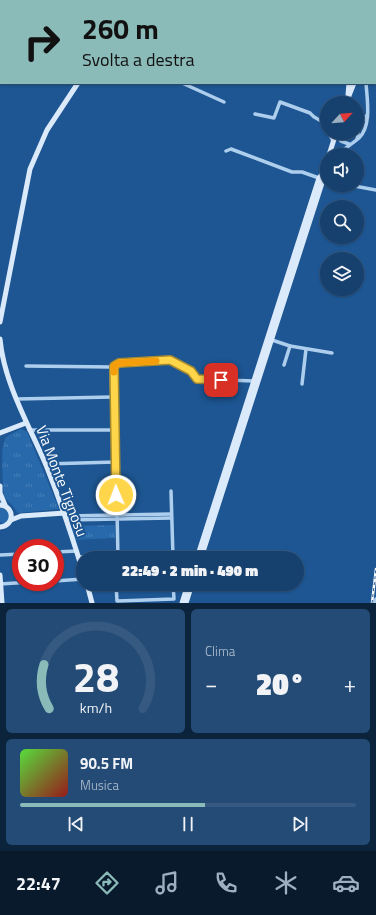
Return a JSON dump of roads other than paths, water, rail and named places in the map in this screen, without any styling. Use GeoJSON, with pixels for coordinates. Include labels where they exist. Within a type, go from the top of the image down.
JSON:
{"type":"FeatureCollection","features":[{"type":"Feature","properties":{"kind":"main road"},"geometry":{"type":"LineString","coordinates":[[0,322],[30,169],[47,130],[77,84]]}},
{"type":"Feature","properties":{"kind":"main road"},"geometry":{"type":"LineString","coordinates":[[348,96],[350,84]]}},
{"type":"Feature","properties":{"kind":"main road"},"geometry":{"type":"LineString","coordinates":[[349,96],[354,84]]}},
{"type":"Feature","properties":{"kind":"main road"},"geometry":{"type":"LineString","coordinates":[[331,148],[333,142]]}},
{"type":"Feature","properties":{"kind":"main road"},"geometry":{"type":"LineString","coordinates":[[203,551],[320,188]]}},
{"type":"Feature","properties":{"kind":"main road"},"geometry":{"type":"LineString","coordinates":[[199,551],[254,381],[320,188]]}},
{"type":"Feature","properties":{"kind":"main road","name":"Via Monte Tignosu"},"geometry":{"type":"LineString","coordinates":[[0,339],[10,383],[66,516],[77,551]]}},
{"type":"Feature","properties":{"kind":"main road"},"geometry":{"type":"LineString","coordinates":[[0,433],[26,423]]}},
{"type":"Feature","properties":{"kind":"main road"},"geometry":{"type":"LineString","coordinates":[[0,486],[2,505],[8,507],[12,512],[21,516]]}},
{"type":"Feature","properties":{"kind":"main road"},"geometry":{"type":"LineString","coordinates":[[11,520],[12,512]]}},
{"type":"Feature","properties":{"kind":"main road"},"geometry":{"type":"LineString","coordinates":[[0,534],[2,527],[11,520],[21,516],[66,516]]}},
{"type":"Feature","properties":{"kind":"main road"},"geometry":{"type":"LineString","coordinates":[[0,575],[2,603]]}},
{"type":"Feature","properties":{"kind":"main road"},"geometry":{"type":"LineString","coordinates":[[89,591],[92,603]]}},
{"type":"Feature","properties":{"kind":"main road"},"geometry":{"type":"LineString","coordinates":[[182,603],[186,591]]}},
{"type":"Feature","properties":{"kind":"main road"},"geometry":{"type":"LineString","coordinates":[[186,603],[190,591]]}},
{"type":"Feature","properties":{"kind":"street"},"geometry":{"type":"LineString","coordinates":[[184,84],[224,102]]}},
{"type":"Feature","properties":{"kind":"street"},"geometry":{"type":"LineString","coordinates":[[364,130],[367,114],[366,84]]}},
{"type":"Feature","properties":{"kind":"street"},"geometry":{"type":"LineString","coordinates":[[255,114],[274,118],[280,102],[310,113],[313,117],[320,120]]}},
{"type":"Feature","properties":{"kind":"street"},"geometry":{"type":"LineString","coordinates":[[364,118],[367,114]]}},
{"type":"Feature","properties":{"kind":"street"},"geometry":{"type":"LineString","coordinates":[[341,140],[350,144]]}},
{"type":"Feature","properties":{"kind":"street"},"geometry":{"type":"LineString","coordinates":[[345,148],[356,140]]}},
{"type":"Feature","properties":{"kind":"street"},"geometry":{"type":"LineString","coordinates":[[226,151],[231,149],[292,172],[302,172],[320,178]]}},
{"type":"Feature","properties":{"kind":"street"},"geometry":{"type":"LineString","coordinates":[[364,188],[376,190]]}},
{"type":"Feature","properties":{"kind":"street"},"geometry":{"type":"LineString","coordinates":[[272,340],[290,346],[332,353]]}},
{"type":"Feature","properties":{"kind":"street"},"geometry":{"type":"LineString","coordinates":[[284,365],[290,346]]}},
{"type":"Feature","properties":{"kind":"street"},"geometry":{"type":"LineString","coordinates":[[302,384],[306,349]]}},
{"type":"Feature","properties":{"kind":"street"},"geometry":{"type":"LineString","coordinates":[[26,366],[112,366],[119,363],[170,360],[191,371],[197,379],[254,381]]}},
{"type":"Feature","properties":{"kind":"street"},"geometry":{"type":"LineString","coordinates":[[112,366],[114,430]]}},
{"type":"Feature","properties":{"kind":"street"},"geometry":{"type":"LineString","coordinates":[[112,366],[117,551]]}},
{"type":"Feature","properties":{"kind":"street"},"geometry":{"type":"LineString","coordinates":[[17,398],[112,397]]}},
{"type":"Feature","properties":{"kind":"street"},"geometry":{"type":"LineString","coordinates":[[29,430],[114,430]]}},
{"type":"Feature","properties":{"kind":"street"},"geometry":{"type":"LineString","coordinates":[[45,464],[114,462]]}},
{"type":"Feature","properties":{"kind":"street"},"geometry":{"type":"LineString","coordinates":[[171,491],[172,551]]}},
{"type":"Feature","properties":{"kind":"street"},"geometry":{"type":"LineString","coordinates":[[66,516],[171,516]]}},
{"type":"Feature","properties":{"kind":"street"},"geometry":{"type":"LineString","coordinates":[[66,516],[116,520],[171,516]]}},
{"type":"Feature","properties":{"kind":"street"},"geometry":{"type":"LineString","coordinates":[[64,552],[76,551]]}},
{"type":"Feature","properties":{"kind":"street"},"geometry":{"type":"LineString","coordinates":[[0,555],[12,554]]}},
{"type":"Feature","properties":{"kind":"street"},"geometry":{"type":"LineString","coordinates":[[64,580],[76,580]]}},
{"type":"Feature","properties":{"kind":"street"},"geometry":{"type":"LineString","coordinates":[[0,584],[12,583]]}},
{"type":"Feature","properties":{"kind":"street"},"geometry":{"type":"LineString","coordinates":[[117,591],[118,601],[174,598],[174,591]]}},
{"type":"Feature","properties":{"kind":"railway"},"geometry":{"type":"LineString","coordinates":[[372,603],[376,569]]}}]}
